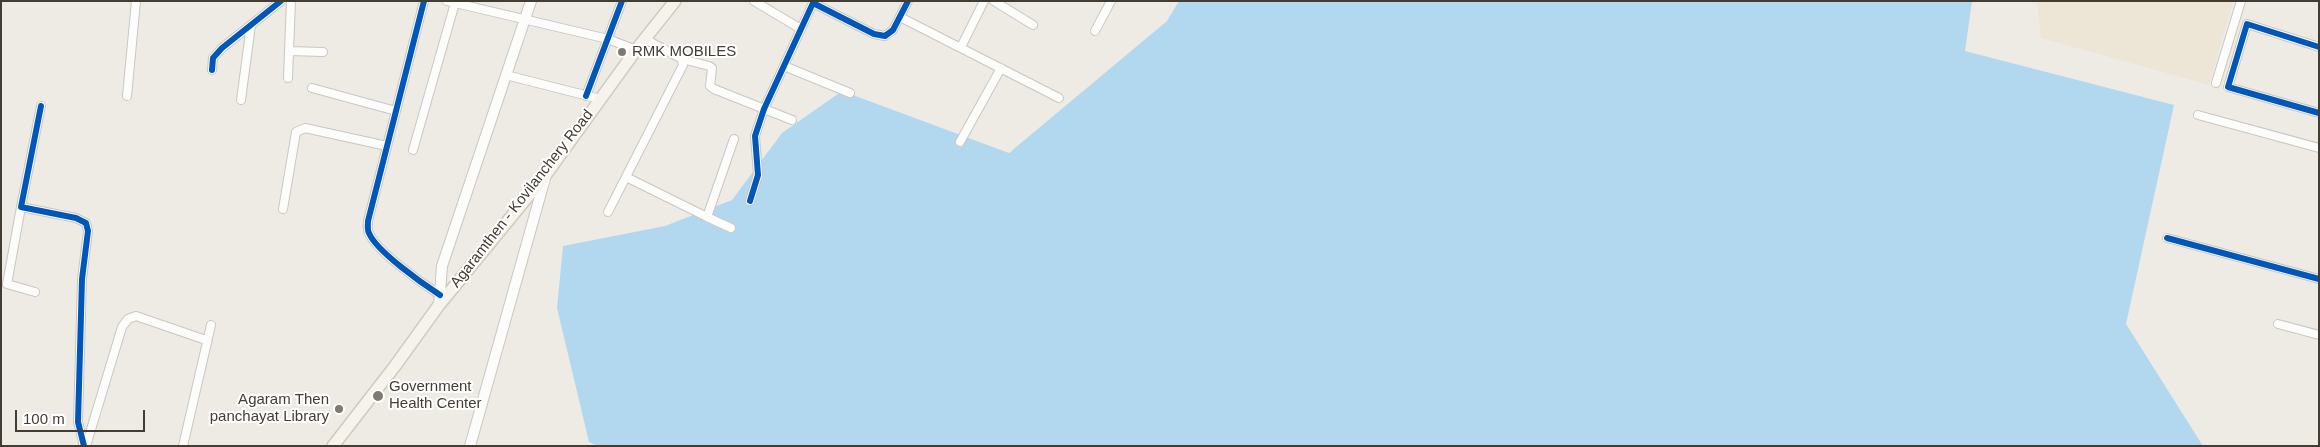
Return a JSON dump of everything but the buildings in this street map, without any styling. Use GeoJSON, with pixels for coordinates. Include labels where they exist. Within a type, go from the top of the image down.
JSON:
{"type":"FeatureCollection","features":[{"type":"Feature","properties":{"kind":"main road","name":"Agaramthen - Kovilanchery Road"},"geometry":{"type":"LineString","coordinates":[[333,446],[395,366],[439,300],[547,172],[636,50],[675,1]]}},
{"type":"Feature","properties":{"kind":"street"},"geometry":{"type":"LineString","coordinates":[[127,96],[136,1]]}},
{"type":"Feature","properties":{"kind":"street"},"geometry":{"type":"LineString","coordinates":[[212,70],[213,58],[222,48],[281,1]]}},
{"type":"Feature","properties":{"kind":"street"},"geometry":{"type":"LineString","coordinates":[[288,78],[291,1]]}},
{"type":"Feature","properties":{"kind":"street"},"geometry":{"type":"LineString","coordinates":[[424,1],[368,222],[368,232],[376,243],[439,300]]}},
{"type":"Feature","properties":{"kind":"street"},"geometry":{"type":"LineString","coordinates":[[439,300],[442,266],[531,1]]}},
{"type":"Feature","properties":{"kind":"street"},"geometry":{"type":"LineString","coordinates":[[586,96],[622,1]]}},
{"type":"Feature","properties":{"kind":"street"},"geometry":{"type":"LineString","coordinates":[[754,1],[801,29]]}},
{"type":"Feature","properties":{"kind":"street"},"geometry":{"type":"LineString","coordinates":[[750,201],[758,175],[755,136],[764,109],[813,2],[874,34],[885,36],[893,30],[908,1]]}},
{"type":"Feature","properties":{"kind":"street"},"geometry":{"type":"LineString","coordinates":[[961,47],[984,1]]}},
{"type":"Feature","properties":{"kind":"street"},"geometry":{"type":"LineString","coordinates":[[994,1],[1033,25]]}},
{"type":"Feature","properties":{"kind":"street"},"geometry":{"type":"LineString","coordinates":[[2216,83],[2241,1]]}},
{"type":"Feature","properties":{"kind":"street"},"geometry":{"type":"LineString","coordinates":[[413,150],[451,2],[608,39],[636,50]]}},
{"type":"Feature","properties":{"kind":"street"},"geometry":{"type":"LineString","coordinates":[[1095,31],[1109,2]]}},
{"type":"Feature","properties":{"kind":"street"},"geometry":{"type":"LineString","coordinates":[[900,17],[1059,98]]}},
{"type":"Feature","properties":{"kind":"street"},"geometry":{"type":"LineString","coordinates":[[2319,48],[2247,24],[2228,87],[2319,113]]}},
{"type":"Feature","properties":{"kind":"street"},"geometry":{"type":"LineString","coordinates":[[241,100],[250,25]]}},
{"type":"Feature","properties":{"kind":"street"},"geometry":{"type":"LineString","coordinates":[[2234,26],[2245,30]]}},
{"type":"Feature","properties":{"kind":"street"},"geometry":{"type":"LineString","coordinates":[[645,39],[682,59],[712,68],[710,86],[714,89],[792,120]]}},
{"type":"Feature","properties":{"kind":"street"},"geometry":{"type":"LineString","coordinates":[[289,50],[323,52]]}},
{"type":"Feature","properties":{"kind":"street"},"geometry":{"type":"LineString","coordinates":[[608,212],[682,69],[682,59]]}},
{"type":"Feature","properties":{"kind":"street"},"geometry":{"type":"LineString","coordinates":[[784,66],[850,93]]}},
{"type":"Feature","properties":{"kind":"street"},"geometry":{"type":"LineString","coordinates":[[960,142],[1000,68]]}},
{"type":"Feature","properties":{"kind":"street"},"geometry":{"type":"LineString","coordinates":[[506,74],[600,99]]}},
{"type":"Feature","properties":{"kind":"street"},"geometry":{"type":"LineString","coordinates":[[312,88],[396,111]]}},
{"type":"Feature","properties":{"kind":"street"},"geometry":{"type":"LineString","coordinates":[[34,292],[4,283],[41,106]]}},
{"type":"Feature","properties":{"kind":"street"},"geometry":{"type":"LineString","coordinates":[[2198,115],[2319,148]]}},
{"type":"Feature","properties":{"kind":"street"},"geometry":{"type":"LineString","coordinates":[[283,209],[296,132],[299,129],[305,128],[387,146]]}},
{"type":"Feature","properties":{"kind":"street"},"geometry":{"type":"LineString","coordinates":[[707,217],[734,139]]}},
{"type":"Feature","properties":{"kind":"street"},"geometry":{"type":"LineString","coordinates":[[470,446],[547,172]]}},
{"type":"Feature","properties":{"kind":"street"},"geometry":{"type":"LineString","coordinates":[[626,178],[731,228]]}},
{"type":"Feature","properties":{"kind":"street"},"geometry":{"type":"LineString","coordinates":[[21,208],[76,218],[86,223],[88,231],[82,279],[78,422],[85,446]]}},
{"type":"Feature","properties":{"kind":"street"},"geometry":{"type":"LineString","coordinates":[[2167,238],[2319,279]]}},
{"type":"Feature","properties":{"kind":"street"},"geometry":{"type":"LineString","coordinates":[[85,446],[122,327],[128,319],[136,316],[206,340]]}},
{"type":"Feature","properties":{"kind":"street"},"geometry":{"type":"LineString","coordinates":[[2278,324],[2319,335]]}},
{"type":"Feature","properties":{"kind":"street"},"geometry":{"type":"LineString","coordinates":[[183,446],[211,325]]}},
{"type":"Feature","properties":{"kind":"shaded area"},"geometry":{"type":"Polygon","coordinates":[[[2037,1],[2233,1],[2209,85],[2041,38],[2037,1]]]}},
{"type":"Feature","properties":{"kind":"water"},"geometry":{"type":"Polygon","coordinates":[[[1179,1],[1972,1],[1965,51],[2174,105],[2126,324],[2203,446],[597,446],[589,442],[557,308],[563,246],[665,226],[732,200],[782,133],[842,91],[1009,153],[1167,21],[1179,1]]]}},
{"type":"Feature","properties":{"kind":"cycle path"},"geometry":{"type":"LineString","coordinates":[[212,70],[213,58],[222,48],[281,1]]}},
{"type":"Feature","properties":{"kind":"cycle path"},"geometry":{"type":"LineString","coordinates":[[424,1],[368,221],[368,232],[390,258],[440,295]]}},
{"type":"Feature","properties":{"kind":"cycle path"},"geometry":{"type":"LineString","coordinates":[[586,96],[622,1]]}},
{"type":"Feature","properties":{"kind":"cycle path"},"geometry":{"type":"LineString","coordinates":[[750,201],[758,175],[755,136],[764,109],[813,3],[874,34],[885,36],[893,30],[908,1]]}},
{"type":"Feature","properties":{"kind":"cycle path"},"geometry":{"type":"LineString","coordinates":[[2319,47],[2247,24],[2228,87],[2319,113]]}},
{"type":"Feature","properties":{"kind":"cycle path"},"geometry":{"type":"LineString","coordinates":[[41,106],[21,207],[76,218],[86,223],[88,231],[82,279],[78,422],[84,446]]}},
{"type":"Feature","properties":{"kind":"cycle path"},"geometry":{"type":"LineString","coordinates":[[2167,238],[2319,279]]}},
{"type":"Feature","properties":{"kind":"place","name":"RMK MOBILES"},"geometry":{"type":"Point","coordinates":[622,52]}},
{"type":"Feature","properties":{"kind":"place","name":"Government Health Center"},"geometry":{"type":"Point","coordinates":[378,396]}},
{"type":"Feature","properties":{"kind":"place","name":"Agaram Then panchayat Library"},"geometry":{"type":"Point","coordinates":[339,409]}}]}
